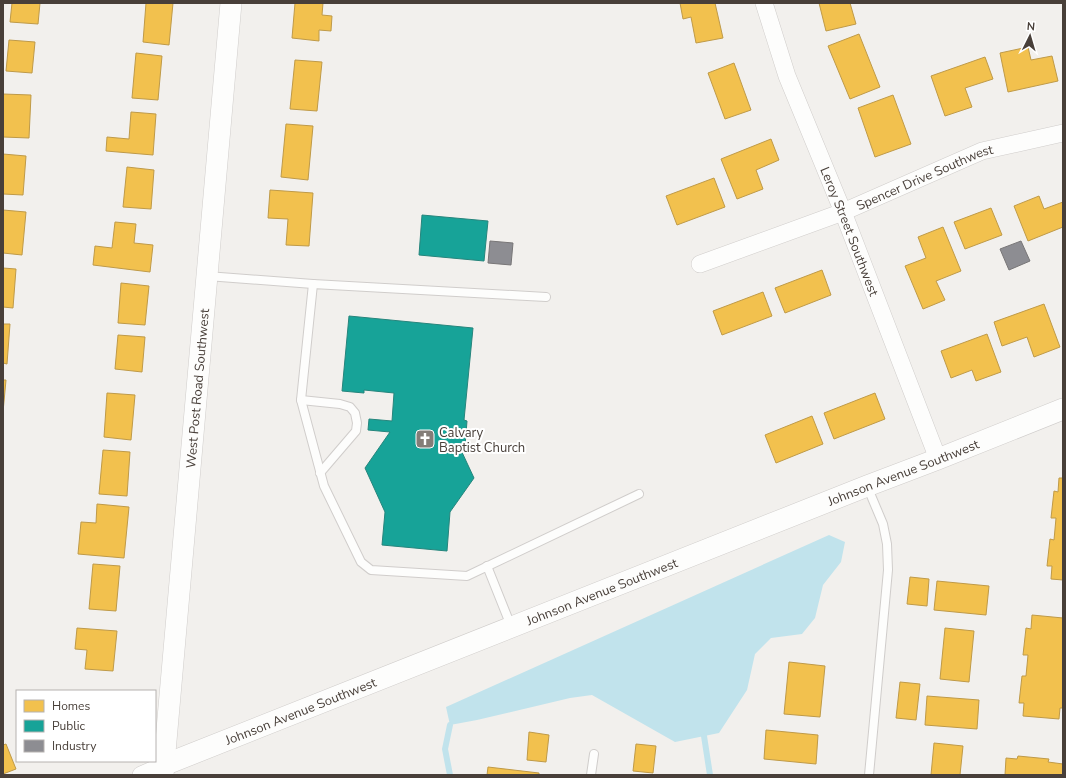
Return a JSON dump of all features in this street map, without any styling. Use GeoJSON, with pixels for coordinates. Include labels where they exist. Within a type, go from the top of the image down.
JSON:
{"type":"FeatureCollection","features":[{"type":"Feature","properties":{"kind":"street","name":"West Post Road Southwest"},"geometry":{"type":"LineString","coordinates":[[164,770],[231,3]]}},
{"type":"Feature","properties":{"kind":"street","name":"Leroy Street Southwest"},"geometry":{"type":"LineString","coordinates":[[764,3],[788,76],[938,459]]}},
{"type":"Feature","properties":{"kind":"street","name":"Spencer Drive Southwest"},"geometry":{"type":"LineString","coordinates":[[700,264],[842,212],[982,151],[1063,133]]}},
{"type":"Feature","properties":{"kind":"street","name":"Johnson Avenue Southwest"},"geometry":{"type":"LineString","coordinates":[[141,775],[164,770],[512,627],[1063,410]]}},
{"type":"Feature","properties":{"kind":"lane"},"geometry":{"type":"LineString","coordinates":[[207,276],[313,284],[546,297]]}},
{"type":"Feature","properties":{"kind":"lane"},"geometry":{"type":"LineString","coordinates":[[313,284],[301,400],[324,486],[361,562],[371,570],[467,576],[639,494]]}},
{"type":"Feature","properties":{"kind":"lane"},"geometry":{"type":"LineString","coordinates":[[301,400],[340,404],[350,407],[355,413],[357,422],[356,432],[320,473]]}},
{"type":"Feature","properties":{"kind":"lane"},"geometry":{"type":"LineString","coordinates":[[867,486],[883,524],[887,544],[888,570],[869,775]]}},
{"type":"Feature","properties":{"kind":"lane"},"geometry":{"type":"LineString","coordinates":[[487,566],[512,627]]}},
{"type":"Feature","properties":{"kind":"lane"},"geometry":{"type":"LineString","coordinates":[[591,775],[594,754]]}},
{"type":"Feature","properties":{"kind":"water"},"geometry":{"type":"Polygon","coordinates":[[[829,535],[845,542],[841,562],[823,585],[815,618],[802,634],[771,638],[755,654],[747,690],[719,733],[675,742],[592,695],[570,698],[450,725],[446,707],[829,535]]]}},
{"type":"Feature","properties":{"kind":"building: Homes"},"geometry":{"type":"Polygon","coordinates":[[[12,3],[40,3],[38,24],[10,22],[12,3]]]}},
{"type":"Feature","properties":{"kind":"building: Homes"},"geometry":{"type":"Polygon","coordinates":[[[146,3],[173,3],[169,45],[143,42],[146,3]]]}},
{"type":"Feature","properties":{"kind":"building: Homes"},"geometry":{"type":"Polygon","coordinates":[[[295,3],[323,3],[322,15],[332,16],[331,31],[319,30],[319,41],[292,38],[295,3]]]}},
{"type":"Feature","properties":{"kind":"building: Homes"},"geometry":{"type":"Polygon","coordinates":[[[680,3],[715,3],[723,38],[696,43],[691,17],[683,19],[680,3]]]}},
{"type":"Feature","properties":{"kind":"building: Homes"},"geometry":{"type":"Polygon","coordinates":[[[819,3],[850,3],[856,24],[826,31],[819,3]]]}},
{"type":"Feature","properties":{"kind":"building: Homes"},"geometry":{"type":"Polygon","coordinates":[[[859,34],[880,87],[850,99],[828,46],[859,34]]]}},
{"type":"Feature","properties":{"kind":"building: Homes"},"geometry":{"type":"Polygon","coordinates":[[[9,40],[35,42],[32,73],[6,71],[9,40]]]}},
{"type":"Feature","properties":{"kind":"building: Homes"},"geometry":{"type":"Polygon","coordinates":[[[1028,47],[1031,60],[1052,56],[1058,81],[1008,92],[1000,53],[1028,47]]]}},
{"type":"Feature","properties":{"kind":"building: Homes"},"geometry":{"type":"Polygon","coordinates":[[[136,53],[162,56],[158,100],[132,98],[136,53]]]}},
{"type":"Feature","properties":{"kind":"building: Homes"},"geometry":{"type":"Polygon","coordinates":[[[985,57],[993,79],[965,88],[972,107],[945,116],[931,76],[985,57]]]}},
{"type":"Feature","properties":{"kind":"building: Homes"},"geometry":{"type":"Polygon","coordinates":[[[295,60],[322,62],[317,111],[290,109],[295,60]]]}},
{"type":"Feature","properties":{"kind":"building: Homes"},"geometry":{"type":"Polygon","coordinates":[[[734,63],[751,110],[725,119],[708,73],[734,63]]]}},
{"type":"Feature","properties":{"kind":"building: Homes"},"geometry":{"type":"Polygon","coordinates":[[[3,94],[31,95],[29,138],[3,137],[3,94]]]}},
{"type":"Feature","properties":{"kind":"building: Homes"},"geometry":{"type":"Polygon","coordinates":[[[893,95],[911,144],[875,157],[858,108],[893,95]]]}},
{"type":"Feature","properties":{"kind":"building: Homes"},"geometry":{"type":"Polygon","coordinates":[[[131,112],[156,114],[153,155],[106,151],[107,137],[129,139],[131,112]]]}},
{"type":"Feature","properties":{"kind":"building: Homes"},"geometry":{"type":"Polygon","coordinates":[[[286,124],[313,126],[308,180],[281,177],[286,124]]]}},
{"type":"Feature","properties":{"kind":"building: Homes"},"geometry":{"type":"Polygon","coordinates":[[[771,139],[779,160],[756,170],[763,189],[737,199],[721,159],[771,139]]]}},
{"type":"Feature","properties":{"kind":"building: Homes"},"geometry":{"type":"Polygon","coordinates":[[[3,154],[26,156],[23,195],[3,194],[3,154]]]}},
{"type":"Feature","properties":{"kind":"building: Homes"},"geometry":{"type":"Polygon","coordinates":[[[127,167],[154,170],[151,209],[123,207],[127,167]]]}},
{"type":"Feature","properties":{"kind":"building: Homes"},"geometry":{"type":"Polygon","coordinates":[[[714,178],[725,207],[677,225],[666,196],[714,178]]]}},
{"type":"Feature","properties":{"kind":"building: Homes"},"geometry":{"type":"Polygon","coordinates":[[[270,190],[313,193],[309,246],[286,245],[288,219],[268,218],[270,190]]]}},
{"type":"Feature","properties":{"kind":"building: Homes"},"geometry":{"type":"Polygon","coordinates":[[[1039,196],[1044,209],[1063,202],[1063,227],[1028,241],[1014,206],[1039,196]]]}},
{"type":"Feature","properties":{"kind":"building: Homes"},"geometry":{"type":"Polygon","coordinates":[[[991,208],[1002,235],[965,249],[954,222],[991,208]]]}},
{"type":"Feature","properties":{"kind":"building: Homes"},"geometry":{"type":"Polygon","coordinates":[[[3,210],[26,212],[22,255],[3,253],[3,210]]]}},
{"type":"Feature","properties":{"kind":"building: Homes"},"geometry":{"type":"Polygon","coordinates":[[[115,222],[136,224],[134,243],[153,245],[150,272],[93,265],[95,246],[112,248],[115,222]]]}},
{"type":"Feature","properties":{"kind":"building: Homes"},"geometry":{"type":"Polygon","coordinates":[[[943,227],[961,271],[936,281],[945,300],[923,309],[905,266],[926,258],[918,237],[943,227]]]}},
{"type":"Feature","properties":{"kind":"building: Homes"},"geometry":{"type":"Polygon","coordinates":[[[3,268],[16,269],[13,308],[3,307],[3,268]]]}},
{"type":"Feature","properties":{"kind":"building: Homes"},"geometry":{"type":"Polygon","coordinates":[[[822,270],[831,295],[785,313],[775,288],[822,270]]]}},
{"type":"Feature","properties":{"kind":"building: Homes"},"geometry":{"type":"Polygon","coordinates":[[[121,283],[149,286],[145,325],[118,323],[121,283]]]}},
{"type":"Feature","properties":{"kind":"building: Homes"},"geometry":{"type":"Polygon","coordinates":[[[763,292],[772,316],[722,335],[713,311],[763,292]]]}},
{"type":"Feature","properties":{"kind":"building: Homes"},"geometry":{"type":"Polygon","coordinates":[[[1044,304],[1060,347],[1034,357],[1027,337],[1002,346],[994,322],[1044,304]]]}},
{"type":"Feature","properties":{"kind":"building: Homes"},"geometry":{"type":"Polygon","coordinates":[[[3,324],[10,324],[7,364],[3,363],[3,324]]]}},
{"type":"Feature","properties":{"kind":"building: Homes"},"geometry":{"type":"Polygon","coordinates":[[[987,334],[1001,372],[976,381],[972,370],[951,378],[941,351],[987,334]]]}},
{"type":"Feature","properties":{"kind":"building: Homes"},"geometry":{"type":"Polygon","coordinates":[[[118,335],[145,337],[142,372],[115,369],[118,335]]]}},
{"type":"Feature","properties":{"kind":"building: Homes"},"geometry":{"type":"Polygon","coordinates":[[[3,380],[6,380],[3,412],[3,380]]]}},
{"type":"Feature","properties":{"kind":"building: Homes"},"geometry":{"type":"Polygon","coordinates":[[[107,393],[135,395],[131,440],[104,437],[107,393]]]}},
{"type":"Feature","properties":{"kind":"building: Homes"},"geometry":{"type":"Polygon","coordinates":[[[875,393],[885,419],[834,439],[824,413],[875,393]]]}},
{"type":"Feature","properties":{"kind":"building: Homes"},"geometry":{"type":"Polygon","coordinates":[[[812,416],[823,444],[776,463],[765,435],[812,416]]]}},
{"type":"Feature","properties":{"kind":"building: Homes"},"geometry":{"type":"Polygon","coordinates":[[[103,450],[130,452],[127,496],[99,494],[103,450]]]}},
{"type":"Feature","properties":{"kind":"building: Homes"},"geometry":{"type":"Polygon","coordinates":[[[1059,478],[1063,478],[1063,580],[1051,579],[1052,566],[1047,566],[1050,539],[1054,540],[1056,518],[1051,518],[1054,491],[1058,492],[1059,478]]]}},
{"type":"Feature","properties":{"kind":"building: Homes"},"geometry":{"type":"Polygon","coordinates":[[[97,504],[129,507],[124,558],[78,554],[81,522],[96,523],[97,504]]]}},
{"type":"Feature","properties":{"kind":"building: Homes"},"geometry":{"type":"Polygon","coordinates":[[[93,564],[120,566],[116,611],[89,609],[93,564]]]}},
{"type":"Feature","properties":{"kind":"building: Homes"},"geometry":{"type":"Polygon","coordinates":[[[910,577],[929,579],[927,606],[907,604],[910,577]]]}},
{"type":"Feature","properties":{"kind":"building: Homes"},"geometry":{"type":"Polygon","coordinates":[[[937,581],[989,586],[986,615],[934,610],[937,581]]]}},
{"type":"Feature","properties":{"kind":"building: Homes"},"geometry":{"type":"Polygon","coordinates":[[[1032,615],[1063,618],[1063,708],[1060,708],[1059,719],[1023,716],[1024,703],[1019,703],[1022,676],[1026,676],[1028,655],[1023,655],[1026,628],[1031,629],[1032,615]]]}},
{"type":"Feature","properties":{"kind":"building: Homes"},"geometry":{"type":"Polygon","coordinates":[[[77,628],[117,631],[113,671],[85,669],[87,650],[75,649],[77,628]]]}},
{"type":"Feature","properties":{"kind":"building: Homes"},"geometry":{"type":"Polygon","coordinates":[[[945,628],[974,631],[969,682],[940,679],[945,628]]]}},
{"type":"Feature","properties":{"kind":"building: Homes"},"geometry":{"type":"Polygon","coordinates":[[[789,662],[825,666],[820,717],[784,714],[789,662]]]}},
{"type":"Feature","properties":{"kind":"building: Homes"},"geometry":{"type":"Polygon","coordinates":[[[900,682],[920,684],[916,720],[896,718],[900,682]]]}},
{"type":"Feature","properties":{"kind":"building: Homes"},"geometry":{"type":"Polygon","coordinates":[[[927,696],[979,700],[977,729],[925,725],[927,696]]]}},
{"type":"Feature","properties":{"kind":"building: Homes"},"geometry":{"type":"Polygon","coordinates":[[[766,730],[818,735],[816,764],[764,759],[766,730]]]}},
{"type":"Feature","properties":{"kind":"building: Homes"},"geometry":{"type":"Polygon","coordinates":[[[529,732],[549,735],[546,762],[527,760],[529,732]]]}},
{"type":"Feature","properties":{"kind":"building: Homes"},"geometry":{"type":"Polygon","coordinates":[[[934,743],[963,746],[960,775],[931,775],[934,743]]]}},
{"type":"Feature","properties":{"kind":"building: Homes"},"geometry":{"type":"Polygon","coordinates":[[[6,744],[16,769],[3,774],[3,745],[6,744]]]}},
{"type":"Feature","properties":{"kind":"building: Homes"},"geometry":{"type":"Polygon","coordinates":[[[636,744],[656,746],[653,773],[633,771],[636,744]]]}},
{"type":"Feature","properties":{"kind":"building: Homes"},"geometry":{"type":"Polygon","coordinates":[[[1018,756],[1049,759],[1048,762],[1063,764],[1063,775],[1005,775],[1006,758],[1017,759],[1018,756]]]}},
{"type":"Feature","properties":{"kind":"building: Homes"},"geometry":{"type":"Polygon","coordinates":[[[488,767],[539,773],[539,775],[487,775],[488,767]]]}},
{"type":"Feature","properties":{"kind":"building: Public"},"geometry":{"type":"Polygon","coordinates":[[[422,215],[488,221],[484,261],[419,255],[422,215]]]}},
{"type":"Feature","properties":{"kind":"building: Public","name":"Calvary Baptist Church"},"geometry":{"type":"Polygon","coordinates":[[[349,316],[473,328],[464,420],[467,421],[465,446],[460,448],[474,478],[450,512],[447,551],[382,545],[385,512],[365,468],[390,432],[368,430],[369,419],[392,421],[394,393],[364,390],[364,393],[342,391],[349,316]]]}},
{"type":"Feature","properties":{"kind":"building: Industry"},"geometry":{"type":"Polygon","coordinates":[[[490,241],[513,243],[511,265],[488,263],[490,241]]]}},
{"type":"Feature","properties":{"kind":"building: Industry"},"geometry":{"type":"Polygon","coordinates":[[[1021,241],[1030,261],[1009,270],[1000,249],[1021,241]]]}},
{"type":"Feature","properties":{"kind":"waterway"},"geometry":{"type":"LineString","coordinates":[[450,725],[445,749],[450,775]]}},
{"type":"Feature","properties":{"kind":"waterway"},"geometry":{"type":"LineString","coordinates":[[704,736],[710,775]]}},
{"type":"Feature","properties":{"kind":"place","name":"Calvary Baptist Church"},"geometry":{"type":"Point","coordinates":[425,439]}}]}
